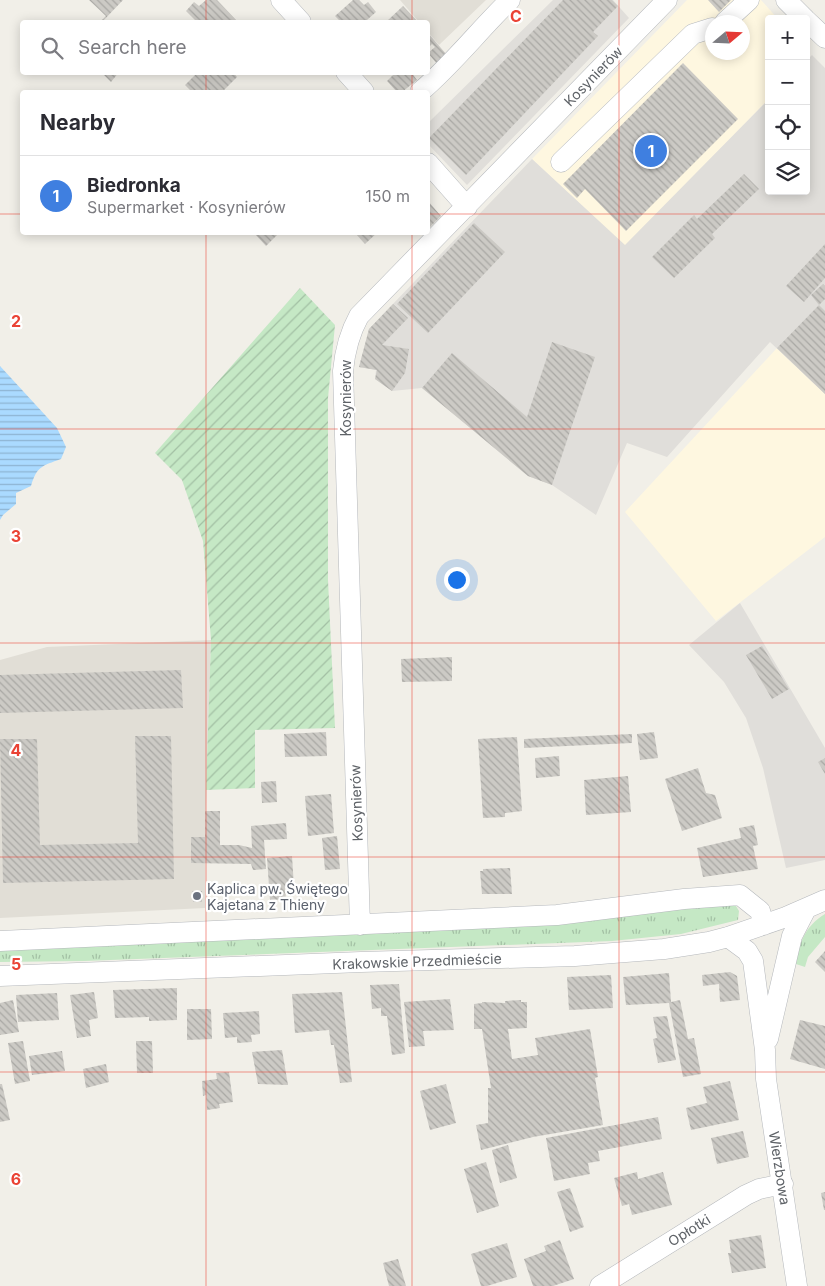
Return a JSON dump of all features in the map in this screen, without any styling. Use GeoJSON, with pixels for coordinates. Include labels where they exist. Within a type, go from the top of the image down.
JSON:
{"type":"FeatureCollection","features":[{"type":"Feature","properties":{"kind":"street"},"geometry":{"type":"LineString","coordinates":[[280,0],[299,20]]}},
{"type":"Feature","properties":{"kind":"street"},"geometry":{"type":"LineString","coordinates":[[422,90],[441,74],[510,0]]}},
{"type":"Feature","properties":{"kind":"street","name":"Kosynierów"},"geometry":{"type":"LineString","coordinates":[[360,924],[343,371],[345,349],[351,331],[359,316],[667,0]]}},
{"type":"Feature","properties":{"kind":"street"},"geometry":{"type":"LineString","coordinates":[[733,15],[749,0]]}},
{"type":"Feature","properties":{"kind":"street"},"geometry":{"type":"LineString","coordinates":[[786,0],[802,15]]}},
{"type":"Feature","properties":{"kind":"street"},"geometry":{"type":"LineString","coordinates":[[810,23],[825,38]]}},
{"type":"Feature","properties":{"kind":"street"},"geometry":{"type":"LineString","coordinates":[[561,162],[693,34],[705,30]]}},
{"type":"Feature","properties":{"kind":"street"},"geometry":{"type":"LineString","coordinates":[[349,75],[362,90]]}},
{"type":"Feature","properties":{"kind":"street"},"geometry":{"type":"LineString","coordinates":[[430,166],[467,207]]}},
{"type":"Feature","properties":{"kind":"street"},"geometry":{"type":"LineString","coordinates":[[0,941],[557,915],[684,899],[740,895],[760,911],[764,925]]}},
{"type":"Feature","properties":{"kind":"street","name":"Krakowskie Przedmieście"},"geometry":{"type":"LineString","coordinates":[[0,976],[575,956],[664,949],[728,937],[806,909],[825,900]]}},
{"type":"Feature","properties":{"kind":"street","name":"Wierzbowa"},"geometry":{"type":"LineString","coordinates":[[765,1050],[792,936],[806,909]]}},
{"type":"Feature","properties":{"kind":"street","name":"Wierzbowa"},"geometry":{"type":"LineString","coordinates":[[728,937],[747,951],[753,961],[765,1050],[766,1079],[797,1286]]}},
{"type":"Feature","properties":{"kind":"street","name":"Opłotki"},"geometry":{"type":"LineString","coordinates":[[600,1286],[746,1195],[759,1188],[783,1184]]}},
{"type":"Feature","properties":{"kind":"shaded area"},"geometry":{"type":"Polygon","coordinates":[[[400,0],[486,0],[439,45],[430,34],[430,20],[417,20],[400,0]]]}},
{"type":"Feature","properties":{"kind":"shaded area"},"geometry":{"type":"Polygon","coordinates":[[[553,0],[613,0],[629,18],[467,185],[430,146],[430,121],[553,0]]]}},
{"type":"Feature","properties":{"kind":"shaded area"},"geometry":{"type":"Polygon","coordinates":[[[687,0],[761,0],[774,15],[765,15],[765,103],[625,246],[532,159],[687,0]]]}},
{"type":"Feature","properties":{"kind":"shaded area"},"geometry":{"type":"Polygon","coordinates":[[[812,55],[825,68],[825,394],[770,342],[667,457],[627,443],[596,515],[552,485],[528,476],[422,388],[392,391],[375,379],[376,370],[359,367],[369,329],[532,159],[625,245],[765,103],[765,195],[810,195],[810,57],[812,55]]]}},
{"type":"Feature","properties":{"kind":"shaded area"},"geometry":{"type":"Polygon","coordinates":[[[777,348],[825,394],[825,537],[716,621],[625,512],[777,348]]]}},
{"type":"Feature","properties":{"kind":"shaded area"},"geometry":{"type":"Polygon","coordinates":[[[740,603],[825,748],[825,860],[786,868],[763,768],[746,718],[724,682],[689,645],[740,603]]]}},
{"type":"Feature","properties":{"kind":"shaded area"},"geometry":{"type":"Polygon","coordinates":[[[211,640],[205,837],[205,908],[0,918],[0,660],[47,647],[211,640]]]}},
{"type":"Feature","properties":{"kind":"green space"},"geometry":{"type":"Polygon","coordinates":[[[300,288],[335,325],[328,398],[328,580],[335,728],[255,730],[255,788],[206,790],[211,640],[203,541],[182,480],[155,453],[300,288]]]}},
{"type":"Feature","properties":{"kind":"green space"},"geometry":{"type":"Polygon","coordinates":[[[726,905],[736,906],[739,911],[738,920],[681,934],[612,941],[84,961],[0,962],[0,948],[685,909],[726,905]]]}},
{"type":"Feature","properties":{"kind":"green space"},"geometry":{"type":"Polygon","coordinates":[[[825,914],[825,937],[808,957],[805,967],[796,964],[804,936],[812,924],[825,914]]]}},
{"type":"Feature","properties":{"kind":"water"},"geometry":{"type":"Polygon","coordinates":[[[0,366],[57,428],[66,447],[61,459],[41,468],[31,486],[16,493],[16,504],[0,520],[0,366]]]}},
{"type":"Feature","properties":{"kind":"building"},"geometry":{"type":"Polygon","coordinates":[[[89,0],[123,0],[102,20],[106,16],[89,0]]]}},
{"type":"Feature","properties":{"kind":"building"},"geometry":{"type":"Polygon","coordinates":[[[206,0],[217,0],[236,20],[195,20],[186,11],[194,2],[199,6],[206,0]]]}},
{"type":"Feature","properties":{"kind":"building"},"geometry":{"type":"Polygon","coordinates":[[[353,0],[359,0],[364,5],[368,2],[376,12],[367,20],[339,20],[335,16],[353,0]]]}},
{"type":"Feature","properties":{"kind":"building"},"geometry":{"type":"Polygon","coordinates":[[[563,0],[612,0],[618,6],[593,32],[598,36],[466,175],[430,137],[563,0]]]}},
{"type":"Feature","properties":{"kind":"building"},"geometry":{"type":"Polygon","coordinates":[[[708,0],[731,0],[719,12],[708,0]]]}},
{"type":"Feature","properties":{"kind":"building"},"geometry":{"type":"Polygon","coordinates":[[[403,6],[416,20],[388,20],[403,6]]]}},
{"type":"Feature","properties":{"kind":"building"},"geometry":{"type":"Polygon","coordinates":[[[430,35],[447,55],[437,64],[430,55],[430,51],[435,47],[432,44],[430,46],[430,35]]]}},
{"type":"Feature","properties":{"kind":"building"},"geometry":{"type":"Polygon","coordinates":[[[683,63],[738,119],[626,231],[585,189],[577,198],[563,184],[683,63]]]}},
{"type":"Feature","properties":{"kind":"building"},"geometry":{"type":"Polygon","coordinates":[[[104,75],[117,75],[111,82],[104,75]]]}},
{"type":"Feature","properties":{"kind":"building"},"geometry":{"type":"Polygon","coordinates":[[[195,75],[235,75],[237,77],[224,90],[190,90],[185,85],[195,75]]]}},
{"type":"Feature","properties":{"kind":"building"},"geometry":{"type":"Polygon","coordinates":[[[393,75],[413,75],[417,80],[404,90],[395,90],[387,81],[393,75]]]}},
{"type":"Feature","properties":{"kind":"building"},"geometry":{"type":"Polygon","coordinates":[[[744,174],[759,189],[712,234],[715,238],[674,278],[652,257],[694,215],[697,219],[744,174]]]}},
{"type":"Feature","properties":{"kind":"building"},"geometry":{"type":"Polygon","coordinates":[[[430,203],[441,216],[430,227],[430,203]]]}},
{"type":"Feature","properties":{"kind":"building"},"geometry":{"type":"Polygon","coordinates":[[[474,223],[505,252],[428,333],[397,304],[474,223]]]}},
{"type":"Feature","properties":{"kind":"building"},"geometry":{"type":"Polygon","coordinates":[[[256,235],[277,235],[266,246],[256,235]]]}},
{"type":"Feature","properties":{"kind":"building"},"geometry":{"type":"Polygon","coordinates":[[[357,235],[375,235],[365,244],[357,235]]]}},
{"type":"Feature","properties":{"kind":"building"},"geometry":{"type":"Polygon","coordinates":[[[825,244],[825,278],[804,302],[786,286],[825,244]]]}},
{"type":"Feature","properties":{"kind":"building"},"geometry":{"type":"Polygon","coordinates":[[[823,284],[825,286],[825,299],[819,305],[811,295],[823,284]]]}},
{"type":"Feature","properties":{"kind":"building"},"geometry":{"type":"Polygon","coordinates":[[[393,304],[408,318],[382,345],[409,349],[405,373],[392,391],[375,379],[377,370],[359,367],[369,329],[393,304]]]}},
{"type":"Feature","properties":{"kind":"building"},"geometry":{"type":"Polygon","coordinates":[[[819,305],[825,311],[825,394],[777,348],[819,305]]]}},
{"type":"Feature","properties":{"kind":"building"},"geometry":{"type":"Polygon","coordinates":[[[552,342],[595,357],[552,485],[528,476],[422,388],[452,353],[527,417],[552,342]]]}},
{"type":"Feature","properties":{"kind":"building"},"geometry":{"type":"Polygon","coordinates":[[[762,646],[789,689],[772,699],[746,655],[762,646]]]}},
{"type":"Feature","properties":{"kind":"building"},"geometry":{"type":"Polygon","coordinates":[[[452,657],[452,681],[402,682],[401,659],[452,657]]]}},
{"type":"Feature","properties":{"kind":"building"},"geometry":{"type":"Polygon","coordinates":[[[181,670],[183,708],[0,713],[0,675],[181,670]]]}},
{"type":"Feature","properties":{"kind":"building"},"geometry":{"type":"Polygon","coordinates":[[[326,732],[327,756],[285,757],[284,734],[326,732]]]}},
{"type":"Feature","properties":{"kind":"building"},"geometry":{"type":"Polygon","coordinates":[[[654,732],[658,758],[640,760],[637,734],[654,732]]]}},
{"type":"Feature","properties":{"kind":"building"},"geometry":{"type":"Polygon","coordinates":[[[632,734],[632,743],[524,748],[524,739],[632,734]]]}},
{"type":"Feature","properties":{"kind":"building"},"geometry":{"type":"Polygon","coordinates":[[[135,736],[171,736],[174,879],[3,883],[0,739],[37,739],[40,845],[138,843],[135,736]]]}},
{"type":"Feature","properties":{"kind":"building"},"geometry":{"type":"Polygon","coordinates":[[[517,737],[522,811],[505,813],[505,817],[483,818],[478,739],[517,737]]]}},
{"type":"Feature","properties":{"kind":"building"},"geometry":{"type":"Polygon","coordinates":[[[559,756],[560,776],[536,778],[535,758],[559,756]]]}},
{"type":"Feature","properties":{"kind":"building"},"geometry":{"type":"Polygon","coordinates":[[[825,758],[825,774],[818,762],[825,758]]]}},
{"type":"Feature","properties":{"kind":"building"},"geometry":{"type":"Polygon","coordinates":[[[698,768],[706,793],[715,795],[722,818],[682,831],[665,779],[698,768]]]}},
{"type":"Feature","properties":{"kind":"building"},"geometry":{"type":"Polygon","coordinates":[[[628,776],[631,812],[586,815],[584,780],[628,776]]]}},
{"type":"Feature","properties":{"kind":"building"},"geometry":{"type":"Polygon","coordinates":[[[276,781],[277,802],[262,803],[261,782],[276,781]]]}},
{"type":"Feature","properties":{"kind":"building"},"geometry":{"type":"Polygon","coordinates":[[[331,794],[334,833],[308,836],[305,796],[331,794]]]}},
{"type":"Feature","properties":{"kind":"building"},"geometry":{"type":"Polygon","coordinates":[[[205,811],[220,811],[220,845],[239,845],[252,848],[251,826],[286,823],[287,839],[264,840],[266,869],[253,870],[251,864],[191,863],[191,837],[205,837],[205,811]]]}},
{"type":"Feature","properties":{"kind":"building"},"geometry":{"type":"Polygon","coordinates":[[[754,825],[758,845],[753,846],[758,869],[703,877],[697,848],[741,838],[739,828],[754,825]]]}},
{"type":"Feature","properties":{"kind":"building"},"geometry":{"type":"Polygon","coordinates":[[[337,836],[340,869],[325,870],[322,838],[337,836]]]}},
{"type":"Feature","properties":{"kind":"building"},"geometry":{"type":"Polygon","coordinates":[[[292,856],[294,887],[285,887],[286,899],[270,900],[267,858],[292,856]]]}},
{"type":"Feature","properties":{"kind":"building"},"geometry":{"type":"Polygon","coordinates":[[[510,868],[512,894],[482,894],[480,871],[483,871],[483,869],[510,868]]]}},
{"type":"Feature","properties":{"kind":"building","name":"Kaplica pw. Świętego Kajetana z Thieny"},"geometry":{"type":"Polygon","coordinates":[[[192,891],[202,891],[202,902],[193,902],[192,891]]]}},
{"type":"Feature","properties":{"kind":"building"},"geometry":{"type":"Polygon","coordinates":[[[825,951],[825,972],[815,962],[825,951]]]}},
{"type":"Feature","properties":{"kind":"building"},"geometry":{"type":"Polygon","coordinates":[[[730,972],[737,976],[740,1000],[720,1002],[719,984],[703,986],[702,975],[730,972]]]}},
{"type":"Feature","properties":{"kind":"building"},"geometry":{"type":"Polygon","coordinates":[[[669,973],[671,1002],[680,1000],[688,1039],[694,1038],[701,1074],[683,1077],[669,1003],[626,1005],[623,977],[669,973]]]}},
{"type":"Feature","properties":{"kind":"building"},"geometry":{"type":"Polygon","coordinates":[[[611,975],[613,1008],[569,1010],[567,977],[611,975]]]}},
{"type":"Feature","properties":{"kind":"building"},"geometry":{"type":"Polygon","coordinates":[[[399,984],[405,1053],[392,1055],[387,1016],[381,1016],[381,1008],[372,1009],[370,985],[399,984]]]}},
{"type":"Feature","properties":{"kind":"building"},"geometry":{"type":"Polygon","coordinates":[[[177,988],[177,1020],[149,1021],[149,1017],[115,1018],[113,990],[177,988]]]}},
{"type":"Feature","properties":{"kind":"building"},"geometry":{"type":"Polygon","coordinates":[[[94,992],[98,1018],[89,1020],[91,1036],[77,1038],[70,995],[94,992]]]}},
{"type":"Feature","properties":{"kind":"building"},"geometry":{"type":"Polygon","coordinates":[[[342,992],[352,1082],[340,1083],[334,1045],[331,1045],[329,1030],[295,1033],[292,994],[342,992]]]}},
{"type":"Feature","properties":{"kind":"building"},"geometry":{"type":"Polygon","coordinates":[[[57,993],[59,1020],[18,1022],[16,995],[57,993]]]}},
{"type":"Feature","properties":{"kind":"building"},"geometry":{"type":"Polygon","coordinates":[[[450,999],[454,1030],[423,1031],[425,1046],[409,1047],[404,1002],[450,999]]]}},
{"type":"Feature","properties":{"kind":"building"},"geometry":{"type":"Polygon","coordinates":[[[13,1000],[19,1032],[0,1035],[0,1003],[13,1000]]]}},
{"type":"Feature","properties":{"kind":"building"},"geometry":{"type":"Polygon","coordinates":[[[521,1000],[521,1002],[527,1002],[527,1028],[508,1029],[512,1059],[538,1055],[535,1038],[590,1029],[598,1077],[595,1078],[603,1125],[533,1137],[481,1150],[476,1125],[488,1123],[488,1088],[491,1088],[482,1029],[474,1029],[474,1004],[482,1002],[505,1003],[505,1001],[521,1000]]]}},
{"type":"Feature","properties":{"kind":"building"},"geometry":{"type":"Polygon","coordinates":[[[187,1009],[211,1009],[212,1039],[187,1040],[187,1009]]]}},
{"type":"Feature","properties":{"kind":"building"},"geometry":{"type":"Polygon","coordinates":[[[259,1011],[260,1034],[251,1035],[252,1042],[237,1043],[237,1037],[225,1038],[223,1013],[259,1011]]]}},
{"type":"Feature","properties":{"kind":"building"},"geometry":{"type":"Polygon","coordinates":[[[667,1016],[676,1060],[658,1063],[653,1039],[657,1038],[653,1017],[667,1016]]]}},
{"type":"Feature","properties":{"kind":"building"},"geometry":{"type":"Polygon","coordinates":[[[800,1020],[825,1026],[825,1069],[790,1059],[800,1020]]]}},
{"type":"Feature","properties":{"kind":"building"},"geometry":{"type":"Polygon","coordinates":[[[23,1041],[30,1081],[15,1084],[8,1043],[23,1041]]]}},
{"type":"Feature","properties":{"kind":"building"},"geometry":{"type":"Polygon","coordinates":[[[136,1041],[152,1041],[153,1073],[137,1073],[136,1041]]]}},
{"type":"Feature","properties":{"kind":"building"},"geometry":{"type":"Polygon","coordinates":[[[282,1050],[288,1085],[258,1084],[252,1052],[282,1050]]]}},
{"type":"Feature","properties":{"kind":"building"},"geometry":{"type":"Polygon","coordinates":[[[62,1051],[65,1071],[32,1075],[29,1056],[62,1051]]]}},
{"type":"Feature","properties":{"kind":"building"},"geometry":{"type":"Polygon","coordinates":[[[106,1064],[109,1082],[86,1088],[83,1069],[106,1064]]]}},
{"type":"Feature","properties":{"kind":"building"},"geometry":{"type":"Polygon","coordinates":[[[229,1072],[233,1102],[219,1104],[220,1108],[207,1110],[206,1095],[203,1096],[202,1081],[217,1079],[216,1073],[229,1072]]]}},
{"type":"Feature","properties":{"kind":"building"},"geometry":{"type":"Polygon","coordinates":[[[730,1081],[739,1120],[691,1130],[686,1108],[707,1103],[703,1087],[730,1081]]]}},
{"type":"Feature","properties":{"kind":"building"},"geometry":{"type":"Polygon","coordinates":[[[0,1084],[2,1084],[10,1120],[0,1122],[0,1084]]]}},
{"type":"Feature","properties":{"kind":"building"},"geometry":{"type":"Polygon","coordinates":[[[446,1084],[456,1123],[430,1130],[420,1091],[446,1084]]]}},
{"type":"Feature","properties":{"kind":"building"},"geometry":{"type":"Polygon","coordinates":[[[658,1117],[662,1139],[598,1151],[600,1161],[588,1163],[590,1174],[554,1181],[546,1138],[658,1117]]]}},
{"type":"Feature","properties":{"kind":"building"},"geometry":{"type":"Polygon","coordinates":[[[743,1131],[749,1157],[717,1164],[711,1138],[743,1131]]]}},
{"type":"Feature","properties":{"kind":"building"},"geometry":{"type":"Polygon","coordinates":[[[508,1145],[517,1178],[500,1183],[492,1150],[508,1145]]]}},
{"type":"Feature","properties":{"kind":"building"},"geometry":{"type":"Polygon","coordinates":[[[486,1162],[499,1206],[477,1213],[464,1169],[486,1162]]]}},
{"type":"Feature","properties":{"kind":"building"},"geometry":{"type":"Polygon","coordinates":[[[637,1172],[638,1179],[663,1172],[672,1205],[632,1215],[629,1204],[622,1206],[614,1178],[637,1172]]]}},
{"type":"Feature","properties":{"kind":"building"},"geometry":{"type":"Polygon","coordinates":[[[570,1188],[584,1227],[570,1232],[557,1192],[570,1188]]]}},
{"type":"Feature","properties":{"kind":"building"},"geometry":{"type":"Polygon","coordinates":[[[825,1192],[825,1210],[824,1210],[821,1193],[825,1192]]]}},
{"type":"Feature","properties":{"kind":"building"},"geometry":{"type":"Polygon","coordinates":[[[761,1235],[766,1268],[732,1273],[728,1253],[731,1253],[729,1240],[761,1235]]]}},
{"type":"Feature","properties":{"kind":"building"},"geometry":{"type":"Polygon","coordinates":[[[560,1240],[574,1279],[553,1286],[533,1286],[524,1259],[546,1251],[544,1246],[560,1240]]]}},
{"type":"Feature","properties":{"kind":"building"},"geometry":{"type":"Polygon","coordinates":[[[507,1243],[517,1277],[481,1286],[471,1254],[507,1243]]]}},
{"type":"Feature","properties":{"kind":"building"},"geometry":{"type":"Polygon","coordinates":[[[398,1259],[406,1286],[389,1286],[383,1263],[398,1259]]]}},
{"type":"Feature","properties":{"kind":"place","name":"Biedronka"},"geometry":{"type":"Point","coordinates":[651,151]}},
{"type":"Feature","properties":{"kind":"place","name":"Kaplica pw. Świętego Kajetana z Thieny"},"geometry":{"type":"Point","coordinates":[197,896]}}]}
